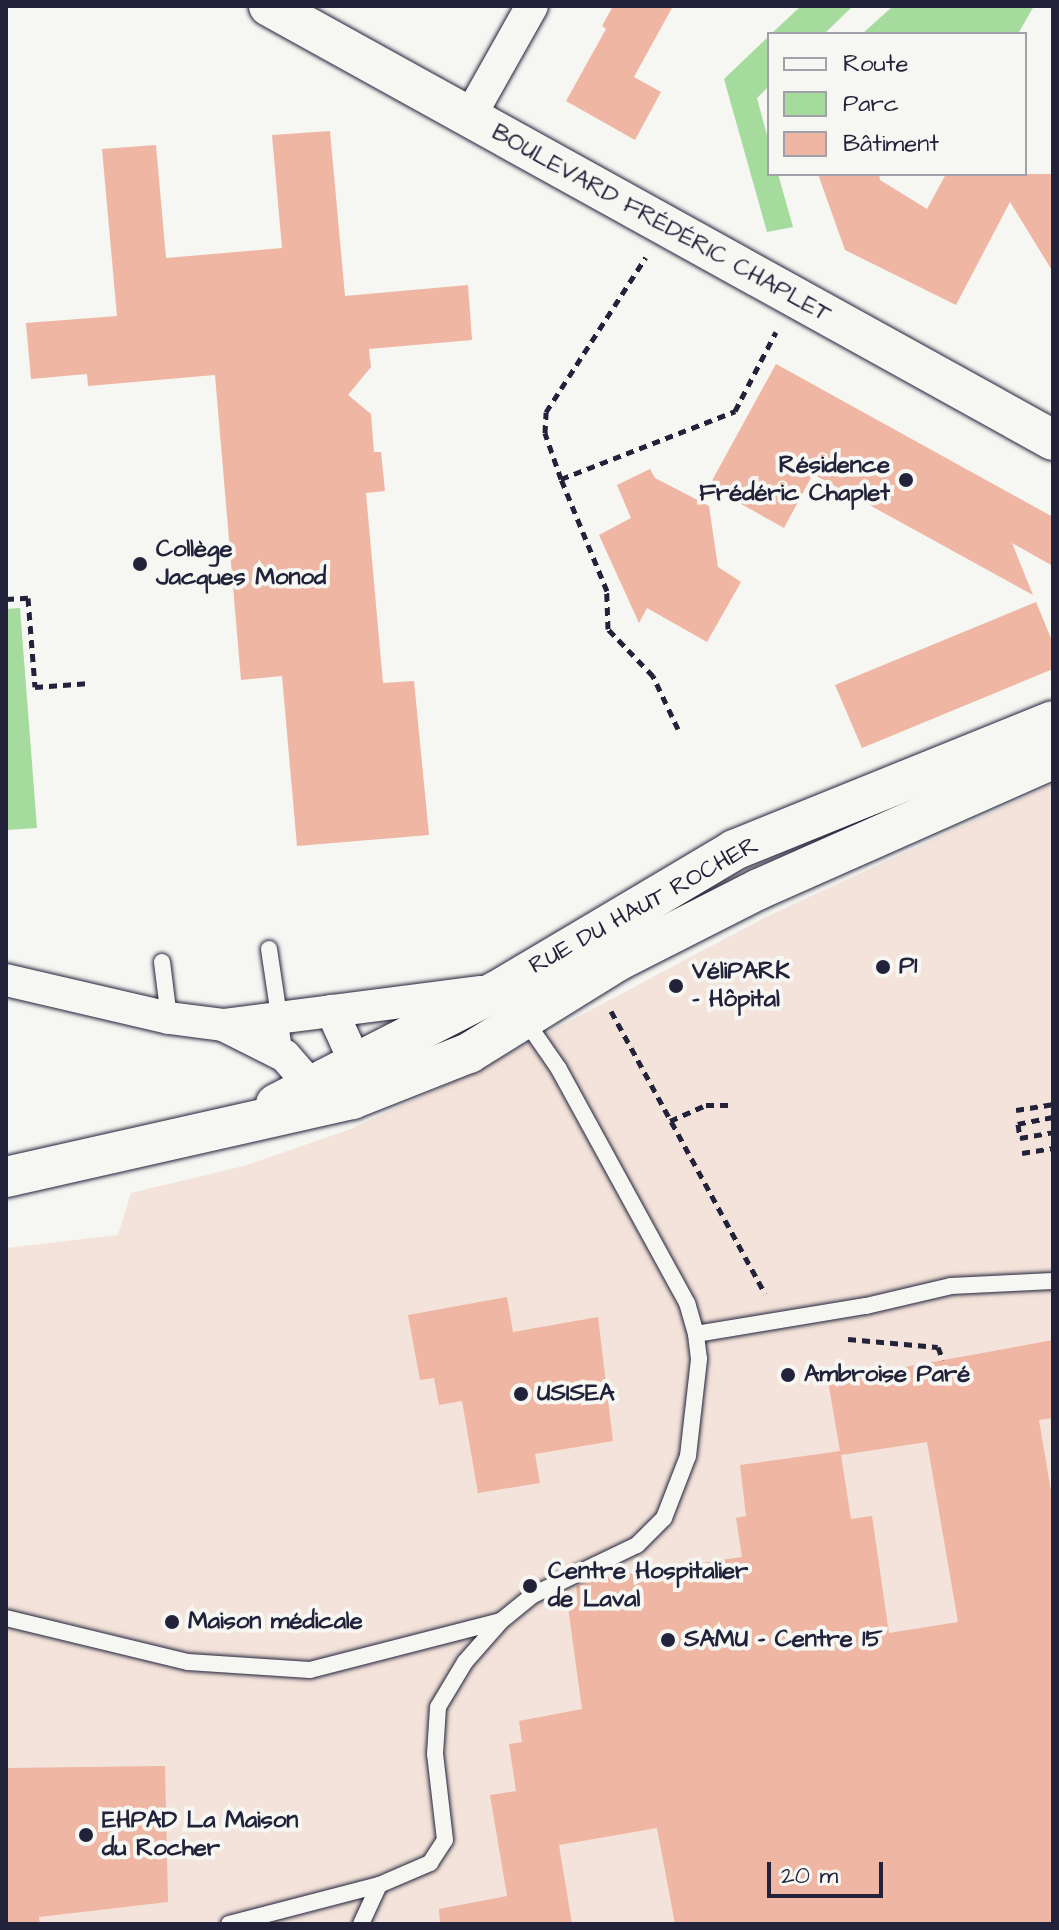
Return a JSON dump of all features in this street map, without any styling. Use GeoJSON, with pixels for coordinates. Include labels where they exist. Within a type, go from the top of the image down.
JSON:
{"type":"FeatureCollection","features":[{"type":"Feature","properties":{"kind":"street","name":"BOULEVARD FRÉDÉRIC CHAPLET"},"geometry":{"type":"LineString","coordinates":[[269,6],[791,298],[1053,440]]}},
{"type":"Feature","properties":{"kind":"street"},"geometry":{"type":"LineString","coordinates":[[470,116],[532,6]]}},
{"type":"Feature","properties":{"kind":"street","name":"RUE DU HAUT ROCHER"},"geometry":{"type":"LineString","coordinates":[[6,1177],[67,1167],[248,1121],[353,1080],[469,1053],[527,1020],[619,960],[759,889],[879,813],[1053,721]]}},
{"type":"Feature","properties":{"kind":"street","name":"RUE DU HAUT ROCHER"},"geometry":{"type":"LineString","coordinates":[[248,1121],[297,1070],[353,1080],[734,850],[879,813],[1053,759]]}},
{"type":"Feature","properties":{"kind":"street"},"geometry":{"type":"LineString","coordinates":[[6,980],[169,1018],[223,1025],[497,991]]}},
{"type":"Feature","properties":{"kind":"street"},"geometry":{"type":"LineString","coordinates":[[332,1011],[353,1080]]}},
{"type":"Feature","properties":{"kind":"street"},"geometry":{"type":"LineString","coordinates":[[223,1025],[297,1070]]}},
{"type":"Feature","properties":{"kind":"lane"},"geometry":{"type":"LineString","coordinates":[[269,949],[278,1018],[297,1070]]}},
{"type":"Feature","properties":{"kind":"lane"},"geometry":{"type":"LineString","coordinates":[[162,962],[169,1018]]}},
{"type":"Feature","properties":{"kind":"lane"},"geometry":{"type":"LineString","coordinates":[[229,1924],[379,1885],[430,1863],[445,1840],[435,1754],[438,1707],[465,1662],[501,1621],[533,1595],[637,1545],[664,1518],[688,1456],[699,1359],[687,1303],[559,1069],[527,1020],[497,991]]}},
{"type":"Feature","properties":{"kind":"lane"},"geometry":{"type":"LineString","coordinates":[[696,1334],[951,1286],[1053,1281]]}},
{"type":"Feature","properties":{"kind":"lane"},"geometry":{"type":"LineString","coordinates":[[6,1618],[188,1662],[310,1670],[501,1621]]}},
{"type":"Feature","properties":{"kind":"lane"},"geometry":{"type":"LineString","coordinates":[[361,1924],[379,1885]]}},
{"type":"Feature","properties":{"kind":"path"},"geometry":{"type":"LineString","coordinates":[[653,245],[546,412],[545,433],[607,591],[608,629],[653,676],[678,729]]}},
{"type":"Feature","properties":{"kind":"path"},"geometry":{"type":"LineString","coordinates":[[561,479],[735,411],[791,298]]}},
{"type":"Feature","properties":{"kind":"path"},"geometry":{"type":"LineString","coordinates":[[6,599],[28,598],[35,687],[90,683]]}},
{"type":"Feature","properties":{"kind":"path"},"geometry":{"type":"LineString","coordinates":[[606,1004],[781,1320]]}},
{"type":"Feature","properties":{"kind":"path"},"geometry":{"type":"LineString","coordinates":[[1016,1110],[1053,1104]]}},
{"type":"Feature","properties":{"kind":"path"},"geometry":{"type":"LineString","coordinates":[[670,1121],[706,1105],[730,1105]]}},
{"type":"Feature","properties":{"kind":"path"},"geometry":{"type":"LineString","coordinates":[[1053,1117],[1018,1124],[1020,1138],[1053,1132]]}},
{"type":"Feature","properties":{"kind":"path"},"geometry":{"type":"LineString","coordinates":[[1022,1153],[1053,1148]]}},
{"type":"Feature","properties":{"kind":"path"},"geometry":{"type":"LineString","coordinates":[[838,1338],[938,1347],[943,1360]]}},
{"type":"Feature","properties":{"kind":"shaded area","name":"Centre Hospitalier de Laval"},"geometry":{"type":"Polygon","coordinates":[[[1053,784],[1053,1924],[6,1924],[6,1248],[118,1235],[131,1193],[244,1166],[348,1130],[470,1074],[766,917],[1053,784]]]}},
{"type":"Feature","properties":{"kind":"green space"},"geometry":{"type":"Polygon","coordinates":[[[801,6],[853,6],[826,32],[773,32],[801,6]]]}},
{"type":"Feature","properties":{"kind":"green space"},"geometry":{"type":"Polygon","coordinates":[[[893,6],[1034,6],[1019,32],[864,32],[893,6]]]}},
{"type":"Feature","properties":{"kind":"green space"},"geometry":{"type":"Polygon","coordinates":[[[767,38],[767,88],[757,98],[767,136],[767,176],[779,176],[793,227],[767,232],[724,79],[767,38]]]}},
{"type":"Feature","properties":{"kind":"green space"},"geometry":{"type":"Polygon","coordinates":[[[20,608],[37,828],[6,830],[6,609],[20,608]]]}},
{"type":"Feature","properties":{"kind":"building"},"geometry":{"type":"Polygon","coordinates":[[[613,6],[673,6],[634,77],[661,92],[635,140],[566,101],[606,29],[602,26],[613,6]]]}},
{"type":"Feature","properties":{"kind":"building"},"geometry":{"type":"Polygon","coordinates":[[[330,131],[345,296],[468,285],[472,340],[369,349],[371,367],[348,395],[371,414],[374,452],[381,452],[385,491],[366,493],[383,683],[414,681],[429,835],[297,846],[282,676],[241,680],[215,375],[88,386],[87,374],[31,379],[26,323],[117,316],[102,149],[156,145],[166,258],[282,248],[272,135],[330,131]]]}},
{"type":"Feature","properties":{"kind":"building"},"geometry":{"type":"Polygon","coordinates":[[[1053,174],[1053,272],[1010,202],[956,305],[845,250],[819,176],[879,176],[880,180],[927,209],[945,176],[1053,174]]]}},
{"type":"Feature","properties":{"kind":"building","name":"Résidence Frédéric Chaplet"},"geometry":{"type":"Polygon","coordinates":[[[776,364],[1053,517],[1053,566],[1012,543],[1033,595],[813,474],[784,528],[709,486],[776,364]]]}},
{"type":"Feature","properties":{"kind":"building"},"geometry":{"type":"Polygon","coordinates":[[[650,469],[655,478],[709,506],[718,567],[741,582],[707,642],[647,608],[639,623],[599,535],[631,518],[617,485],[650,469]]]}},
{"type":"Feature","properties":{"kind":"building"},"geometry":{"type":"Polygon","coordinates":[[[1036,602],[1053,643],[1053,669],[862,748],[835,685],[1036,602]]]}},
{"type":"Feature","properties":{"kind":"building","name":"USISEA"},"geometry":{"type":"Polygon","coordinates":[[[507,1297],[513,1332],[598,1317],[613,1441],[535,1454],[540,1483],[478,1493],[462,1401],[439,1405],[434,1378],[420,1380],[408,1315],[507,1297]]]}},
{"type":"Feature","properties":{"kind":"building"},"geometry":{"type":"Polygon","coordinates":[[[1053,1340],[1053,1418],[1039,1420],[1053,1503],[1053,1924],[675,1924],[657,1828],[559,1845],[572,1924],[440,1924],[439,1909],[507,1896],[490,1795],[516,1791],[509,1744],[522,1742],[519,1721],[582,1709],[568,1607],[578,1604],[576,1586],[592,1579],[742,1557],[736,1518],[746,1516],[740,1465],[840,1451],[828,1381],[1053,1340]],[[927,1442],[841,1455],[851,1519],[872,1516],[889,1633],[958,1622],[927,1442]]]}},
{"type":"Feature","properties":{"kind":"building","name":"EHPAD La Maison du Rocher"},"geometry":{"type":"Polygon","coordinates":[[[165,1766],[168,1902],[39,1917],[40,1924],[6,1924],[6,1768],[165,1766]]]}},
{"type":"Feature","properties":{"kind":"place","name":"Résidence Frédéric Chaplet"},"geometry":{"type":"Point","coordinates":[906,480]}},
{"type":"Feature","properties":{"kind":"place","name":"Collège Jacques Monod"},"geometry":{"type":"Point","coordinates":[140,564]}},
{"type":"Feature","properties":{"kind":"place","name":"P1"},"geometry":{"type":"Point","coordinates":[883,967]}},
{"type":"Feature","properties":{"kind":"place","name":"VéliPARK - Hôpital"},"geometry":{"type":"Point","coordinates":[676,986]}},
{"type":"Feature","properties":{"kind":"place","name":"Ambroise Paré"},"geometry":{"type":"Point","coordinates":[788,1375]}},
{"type":"Feature","properties":{"kind":"place","name":"USISEA"},"geometry":{"type":"Point","coordinates":[521,1394]}},
{"type":"Feature","properties":{"kind":"place","name":"Centre Hospitalier de Laval"},"geometry":{"type":"Point","coordinates":[530,1586]}},
{"type":"Feature","properties":{"kind":"place","name":"Maison médicale"},"geometry":{"type":"Point","coordinates":[172,1622]}},
{"type":"Feature","properties":{"kind":"place","name":"SAMU - Centre 15"},"geometry":{"type":"Point","coordinates":[668,1640]}},
{"type":"Feature","properties":{"kind":"place","name":"EHPAD La Maison du Rocher"},"geometry":{"type":"Point","coordinates":[86,1835]}}]}
